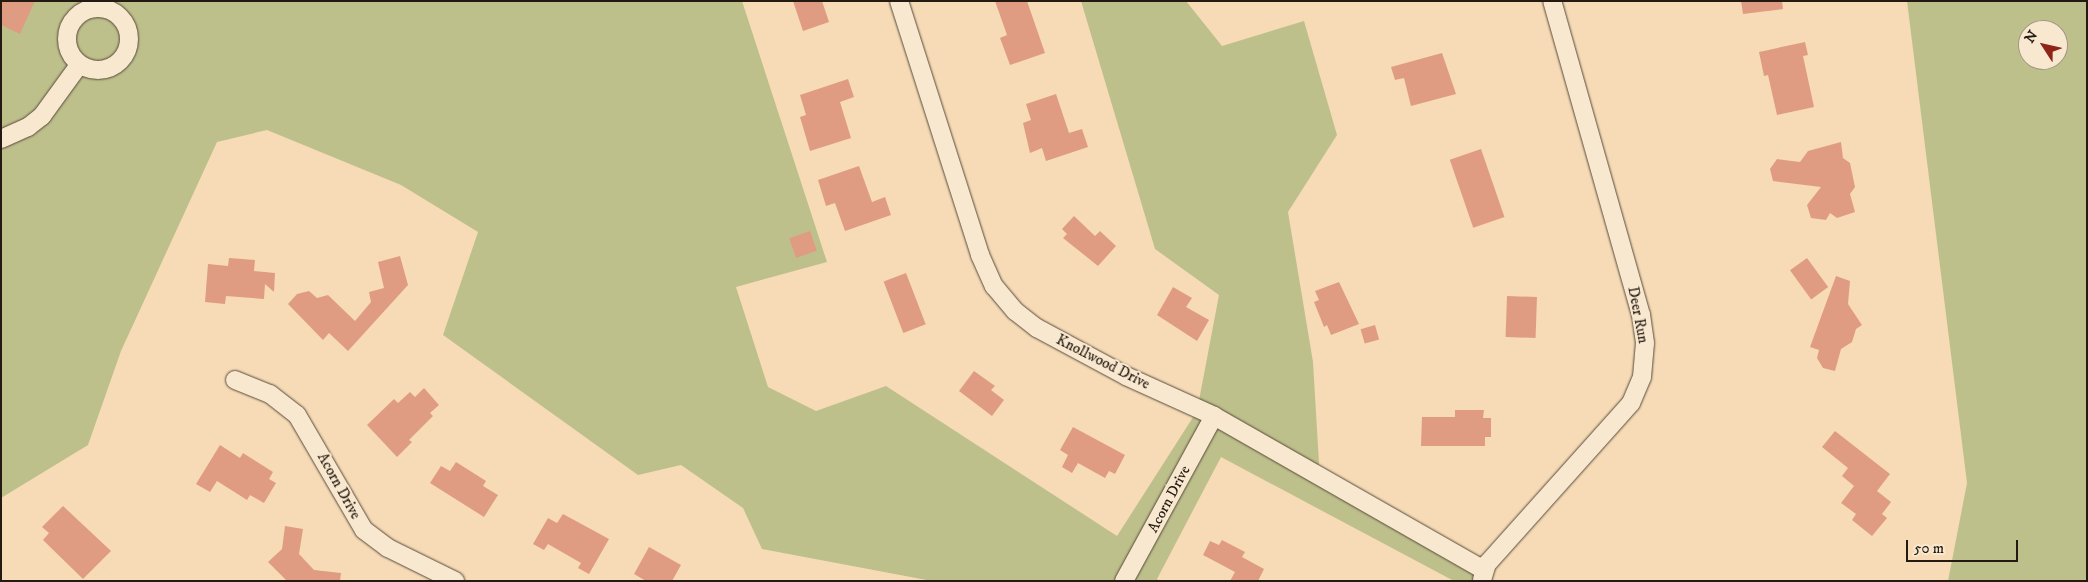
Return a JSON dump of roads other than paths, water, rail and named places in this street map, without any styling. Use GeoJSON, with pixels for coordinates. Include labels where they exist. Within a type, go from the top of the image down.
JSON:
{"type":"FeatureCollection","features":[{"type":"Feature","properties":{"kind":"street","name":"Knollwood Drive"},"geometry":{"type":"LineString","coordinates":[[899,1],[980,255],[999,294],[1037,328],[1126,376],[1214,416],[1483,575]]}},
{"type":"Feature","properties":{"kind":"street","name":"Deer Run"},"geometry":{"type":"LineString","coordinates":[[1483,575],[1631,403],[1642,377],[1645,343],[1641,315],[1552,1]]}},
{"type":"Feature","properties":{"kind":"street"},"geometry":{"type":"LineString","coordinates":[[1,139],[28,127],[42,116],[79,65]]}},
{"type":"Feature","properties":{"kind":"street","name":"Acorn Drive"},"geometry":{"type":"LineString","coordinates":[[235,380],[270,394],[297,414],[364,530],[388,548],[455,581]]}},
{"type":"Feature","properties":{"kind":"street","name":"Acorn Drive"},"geometry":{"type":"LineString","coordinates":[[1124,581],[1214,416]]}}]}
